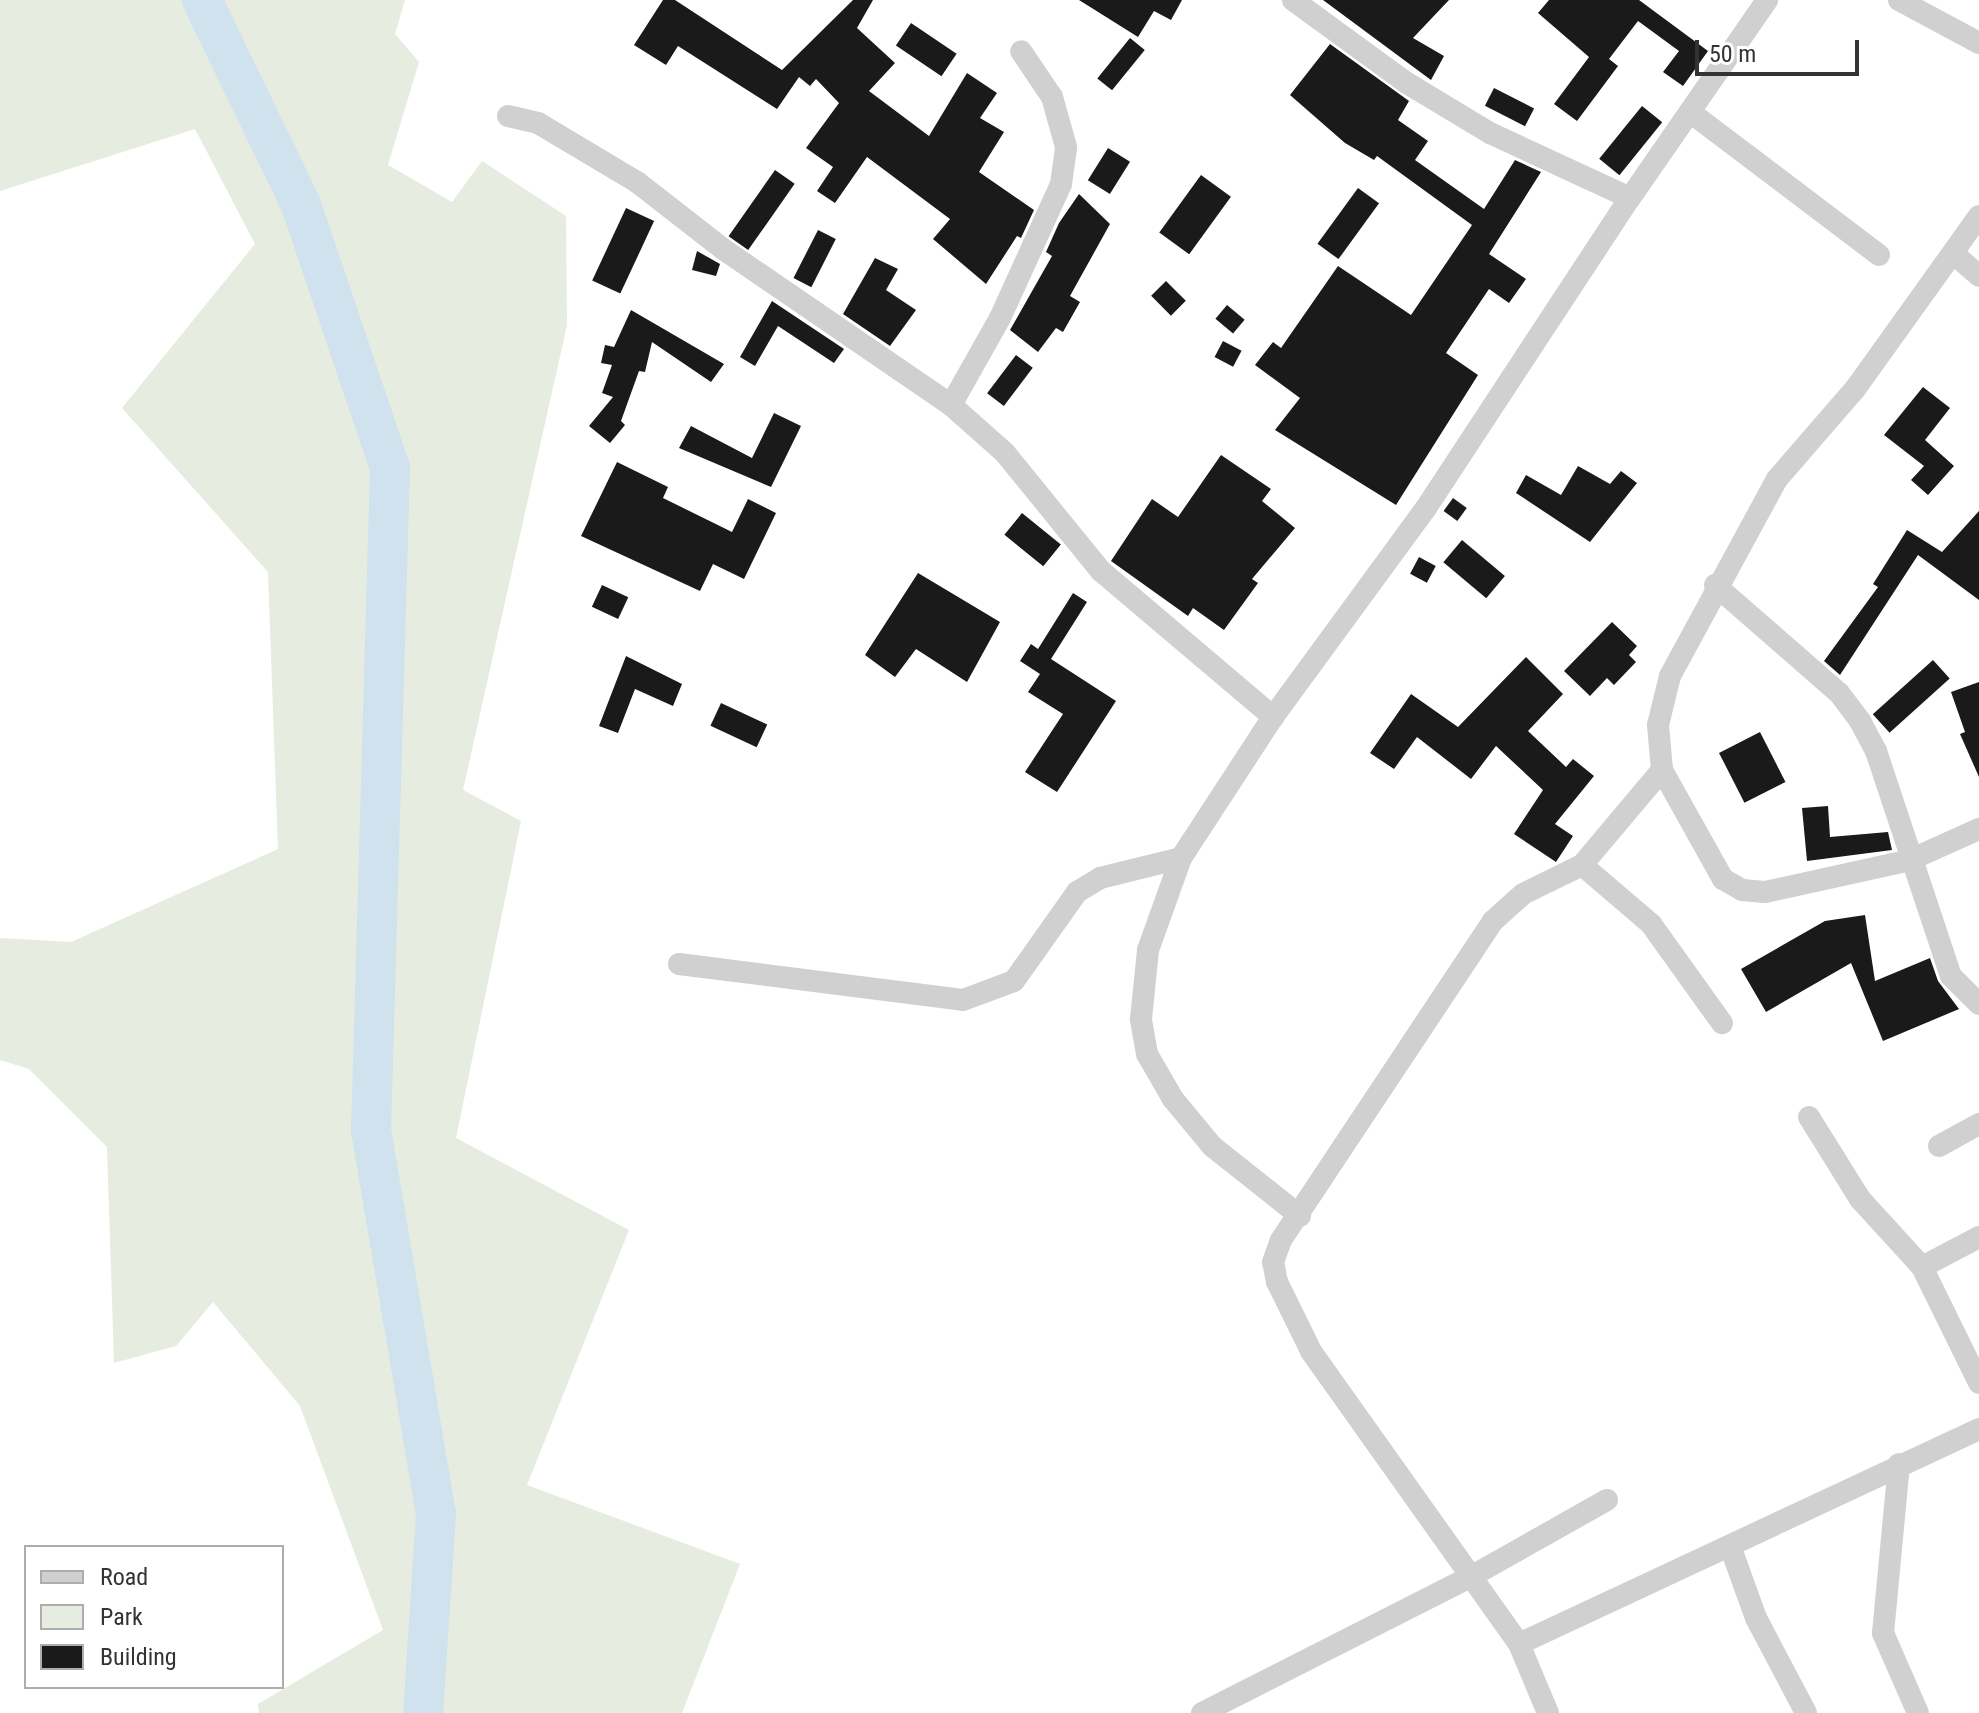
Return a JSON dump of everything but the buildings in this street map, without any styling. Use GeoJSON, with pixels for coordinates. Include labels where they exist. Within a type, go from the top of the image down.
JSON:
{"type":"FeatureCollection","features":[{"type":"Feature","properties":{"kind":"street"},"geometry":{"type":"LineString","coordinates":[[1293,0],[1407,83],[1490,133],[1630,198]]}},
{"type":"Feature","properties":{"kind":"street"},"geometry":{"type":"LineString","coordinates":[[1300,1216],[1212,1146],[1173,1099],[1147,1054],[1141,1019],[1148,950],[1181,858],[1273,717],[1426,508],[1630,198],[1767,0]]}},
{"type":"Feature","properties":{"kind":"street"},"geometry":{"type":"LineString","coordinates":[[1899,0],[1979,43]]}},
{"type":"Feature","properties":{"kind":"street"},"geometry":{"type":"LineString","coordinates":[[951,405],[1000,318],[1061,184],[1066,147],[1052,97],[1021,51]]}},
{"type":"Feature","properties":{"kind":"street"},"geometry":{"type":"LineString","coordinates":[[1690,112],[1879,255]]}},
{"type":"Feature","properties":{"kind":"street"},"geometry":{"type":"LineString","coordinates":[[508,116],[538,123],[637,182],[723,249],[951,405],[1005,453],[1101,571],[1273,717]]}},
{"type":"Feature","properties":{"kind":"street"},"geometry":{"type":"LineString","coordinates":[[1979,216],[1855,389],[1777,479],[1715,585],[1670,676],[1658,725],[1662,770],[1723,879],[1742,890],[1765,892],[1910,860],[1979,829]]}},
{"type":"Feature","properties":{"kind":"street"},"geometry":{"type":"LineString","coordinates":[[1954,254],[1979,276]]}},
{"type":"Feature","properties":{"kind":"street"},"geometry":{"type":"LineString","coordinates":[[1715,585],[1839,693],[1860,721],[1876,751],[1951,976],[1979,1004]]}},
{"type":"Feature","properties":{"kind":"street"},"geometry":{"type":"LineString","coordinates":[[1548,1713],[1519,1644],[1311,1351],[1277,1282],[1273,1262],[1281,1240],[1300,1216],[1493,921],[1523,894],[1582,865],[1662,770]]}},
{"type":"Feature","properties":{"kind":"street"},"geometry":{"type":"LineString","coordinates":[[679,964],[963,1000],[1014,981],[1077,892],[1100,878],[1181,858]]}},
{"type":"Feature","properties":{"kind":"street"},"geometry":{"type":"LineString","coordinates":[[1582,865],[1651,924],[1722,1023]]}},
{"type":"Feature","properties":{"kind":"street"},"geometry":{"type":"LineString","coordinates":[[1809,1117],[1860,1199],[1922,1267],[1979,1383]]}},
{"type":"Feature","properties":{"kind":"street"},"geometry":{"type":"LineString","coordinates":[[1939,1146],[1979,1124]]}},
{"type":"Feature","properties":{"kind":"street"},"geometry":{"type":"LineString","coordinates":[[1922,1267],[1979,1237]]}},
{"type":"Feature","properties":{"kind":"street"},"geometry":{"type":"LineString","coordinates":[[1519,1644],[1979,1429]]}},
{"type":"Feature","properties":{"kind":"street"},"geometry":{"type":"LineString","coordinates":[[1899,1464],[1883,1633],[1918,1713]]}},
{"type":"Feature","properties":{"kind":"street"},"geometry":{"type":"LineString","coordinates":[[1202,1713],[1472,1576],[1607,1500]]}},
{"type":"Feature","properties":{"kind":"street"},"geometry":{"type":"LineString","coordinates":[[1730,1546],[1756,1618],[1806,1713]]}},
{"type":"Feature","properties":{"kind":"green space"},"geometry":{"type":"Polygon","coordinates":[[[0,0],[405,0],[395,34],[419,62],[388,165],[452,202],[482,161],[566,216],[567,325],[463,790],[521,821],[456,1138],[629,1230],[527,1485],[740,1564],[682,1713],[259,1713],[258,1704],[383,1630],[300,1406],[213,1302],[176,1346],[114,1363],[107,1147],[29,1069],[0,1060],[0,938],[71,942],[278,849],[268,572],[122,408],[255,244],[195,129],[0,191],[0,0]]]}},
{"type":"Feature","properties":{"kind":"waterway"},"geometry":{"type":"LineString","coordinates":[[202,0],[301,205],[390,468],[371,1130],[436,1514],[423,1713]]}}]}
